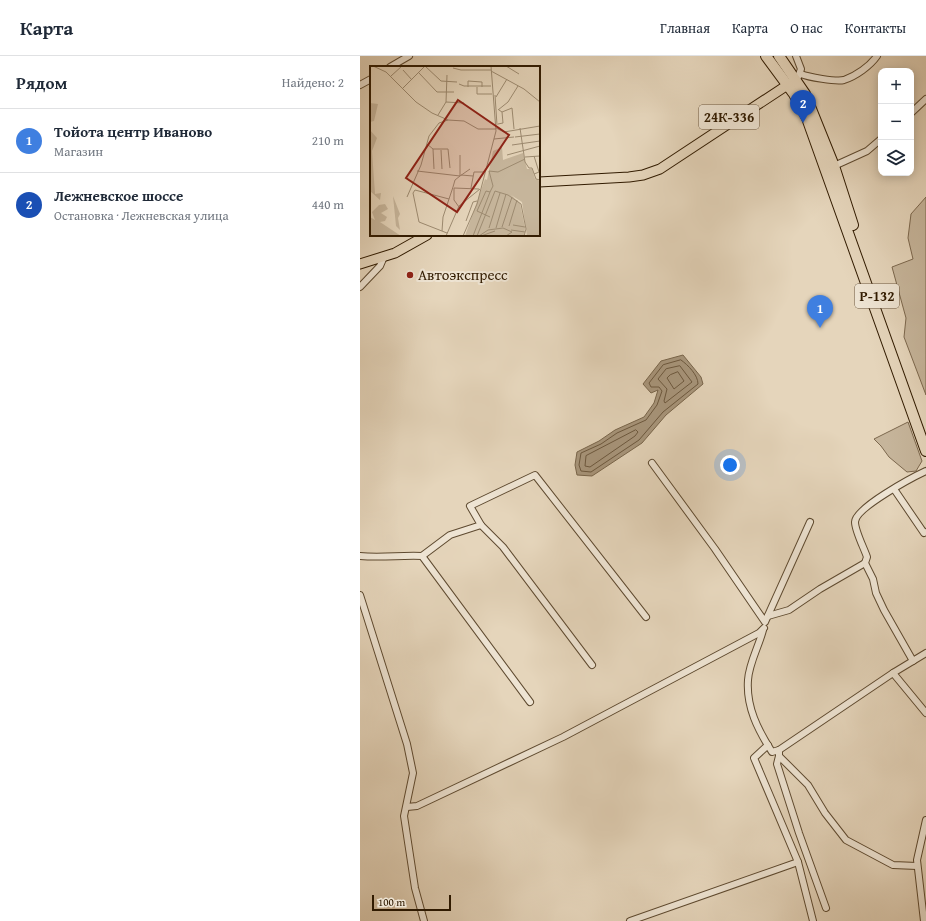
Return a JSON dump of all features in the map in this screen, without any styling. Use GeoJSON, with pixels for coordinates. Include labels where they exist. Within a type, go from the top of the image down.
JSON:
{"type":"FeatureCollection","features":[{"type":"Feature","properties":{"kind":"highway","name":"Р-132"},"geometry":{"type":"LineString","coordinates":[[766,56],[793,79]]}},
{"type":"Feature","properties":{"kind":"highway","name":"Р-132"},"geometry":{"type":"LineString","coordinates":[[779,56],[793,79],[805,94],[926,432]]}},
{"type":"Feature","properties":{"kind":"highway","name":"Р-132"},"geometry":{"type":"LineString","coordinates":[[831,165],[926,451]]}},
{"type":"Feature","properties":{"kind":"main road","name":"24К-336"},"geometry":{"type":"LineString","coordinates":[[540,177],[630,171],[650,168],[793,79]]}},
{"type":"Feature","properties":{"kind":"main road","name":"24К-336"},"geometry":{"type":"LineString","coordinates":[[540,182],[629,177],[643,175],[660,169],[793,79]]}},
{"type":"Feature","properties":{"kind":"main road"},"geometry":{"type":"LineString","coordinates":[[360,258],[382,256],[414,236]]}},
{"type":"Feature","properties":{"kind":"main road"},"geometry":{"type":"LineString","coordinates":[[360,264],[382,256],[425,236]]}},
{"type":"Feature","properties":{"kind":"street"},"geometry":{"type":"LineString","coordinates":[[392,66],[409,56]]}},
{"type":"Feature","properties":{"kind":"street"},"geometry":{"type":"LineString","coordinates":[[793,79],[801,69],[796,56]]}},
{"type":"Feature","properties":{"kind":"street"},"geometry":{"type":"LineString","coordinates":[[793,79],[806,76],[843,80],[857,73],[873,61],[877,56]]}},
{"type":"Feature","properties":{"kind":"street"},"geometry":{"type":"LineString","coordinates":[[360,85],[370,80]]}},
{"type":"Feature","properties":{"kind":"street"},"geometry":{"type":"LineString","coordinates":[[914,110],[926,99]]}},
{"type":"Feature","properties":{"kind":"street"},"geometry":{"type":"LineString","coordinates":[[831,165],[867,152],[880,140]]}},
{"type":"Feature","properties":{"kind":"street"},"geometry":{"type":"LineString","coordinates":[[360,287],[380,266],[382,256]]}},
{"type":"Feature","properties":{"kind":"street"},"geometry":{"type":"LineString","coordinates":[[652,463],[766,622]]}},
{"type":"Feature","properties":{"kind":"street"},"geometry":{"type":"LineString","coordinates":[[407,807],[417,806],[563,737],[759,633],[766,622],[789,610],[865,563],[867,557],[855,522],[857,515],[894,489],[926,471]]}},
{"type":"Feature","properties":{"kind":"street"},"geometry":{"type":"LineString","coordinates":[[592,665],[502,547],[481,525],[470,506],[535,475],[646,617]]}},
{"type":"Feature","properties":{"kind":"street"},"geometry":{"type":"LineString","coordinates":[[894,489],[924,533],[926,532]]}},
{"type":"Feature","properties":{"kind":"street"},"geometry":{"type":"LineString","coordinates":[[810,522],[766,622],[748,679],[753,715],[772,752],[779,753],[808,785],[825,813],[846,840],[893,865],[917,866]]}},
{"type":"Feature","properties":{"kind":"street"},"geometry":{"type":"LineString","coordinates":[[360,556],[422,556],[450,535],[481,525]]}},
{"type":"Feature","properties":{"kind":"street"},"geometry":{"type":"LineString","coordinates":[[422,556],[530,702]]}},
{"type":"Feature","properties":{"kind":"street"},"geometry":{"type":"LineString","coordinates":[[865,563],[873,579],[876,592],[884,610],[913,661]]}},
{"type":"Feature","properties":{"kind":"street"},"geometry":{"type":"LineString","coordinates":[[360,595],[392,694],[413,773],[404,816],[415,888],[424,921]]}},
{"type":"Feature","properties":{"kind":"street"},"geometry":{"type":"LineString","coordinates":[[826,908],[779,772],[777,764],[779,753],[893,672],[926,653]]}},
{"type":"Feature","properties":{"kind":"street"},"geometry":{"type":"LineString","coordinates":[[893,672],[926,713]]}},
{"type":"Feature","properties":{"kind":"street"},"geometry":{"type":"LineString","coordinates":[[768,745],[754,758],[798,862],[813,921]]}},
{"type":"Feature","properties":{"kind":"street"},"geometry":{"type":"LineString","coordinates":[[924,921],[917,860],[926,820]]}},
{"type":"Feature","properties":{"kind":"street"},"geometry":{"type":"LineString","coordinates":[[630,921],[798,862]]}},
{"type":"Feature","properties":{"kind":"shaded area"},"geometry":{"type":"Polygon","coordinates":[[[926,197],[926,395],[904,337],[906,318],[892,267],[913,259],[908,238],[911,214],[926,197]]]}},
{"type":"Feature","properties":{"kind":"shaded area"},"geometry":{"type":"Polygon","coordinates":[[[908,422],[922,461],[916,471],[907,472],[889,457],[874,439],[908,422]]]}},
{"type":"Feature","properties":{"kind":"water"},"geometry":{"type":"Polygon","coordinates":[[[683,355],[701,377],[703,384],[666,415],[642,443],[592,476],[577,475],[575,465],[577,452],[599,441],[615,430],[644,417],[654,403],[658,390],[651,393],[643,384],[661,361],[683,355]]]}},
{"type":"Feature","properties":{"kind":"place","name":"Лежневское шоссе"},"geometry":{"type":"Point","coordinates":[803,123]}},
{"type":"Feature","properties":{"kind":"place","name":"Автоэкспресс"},"geometry":{"type":"Point","coordinates":[410,275]}},
{"type":"Feature","properties":{"kind":"place","name":"Тойота центр Иваново"},"geometry":{"type":"Point","coordinates":[820,328]}}]}
